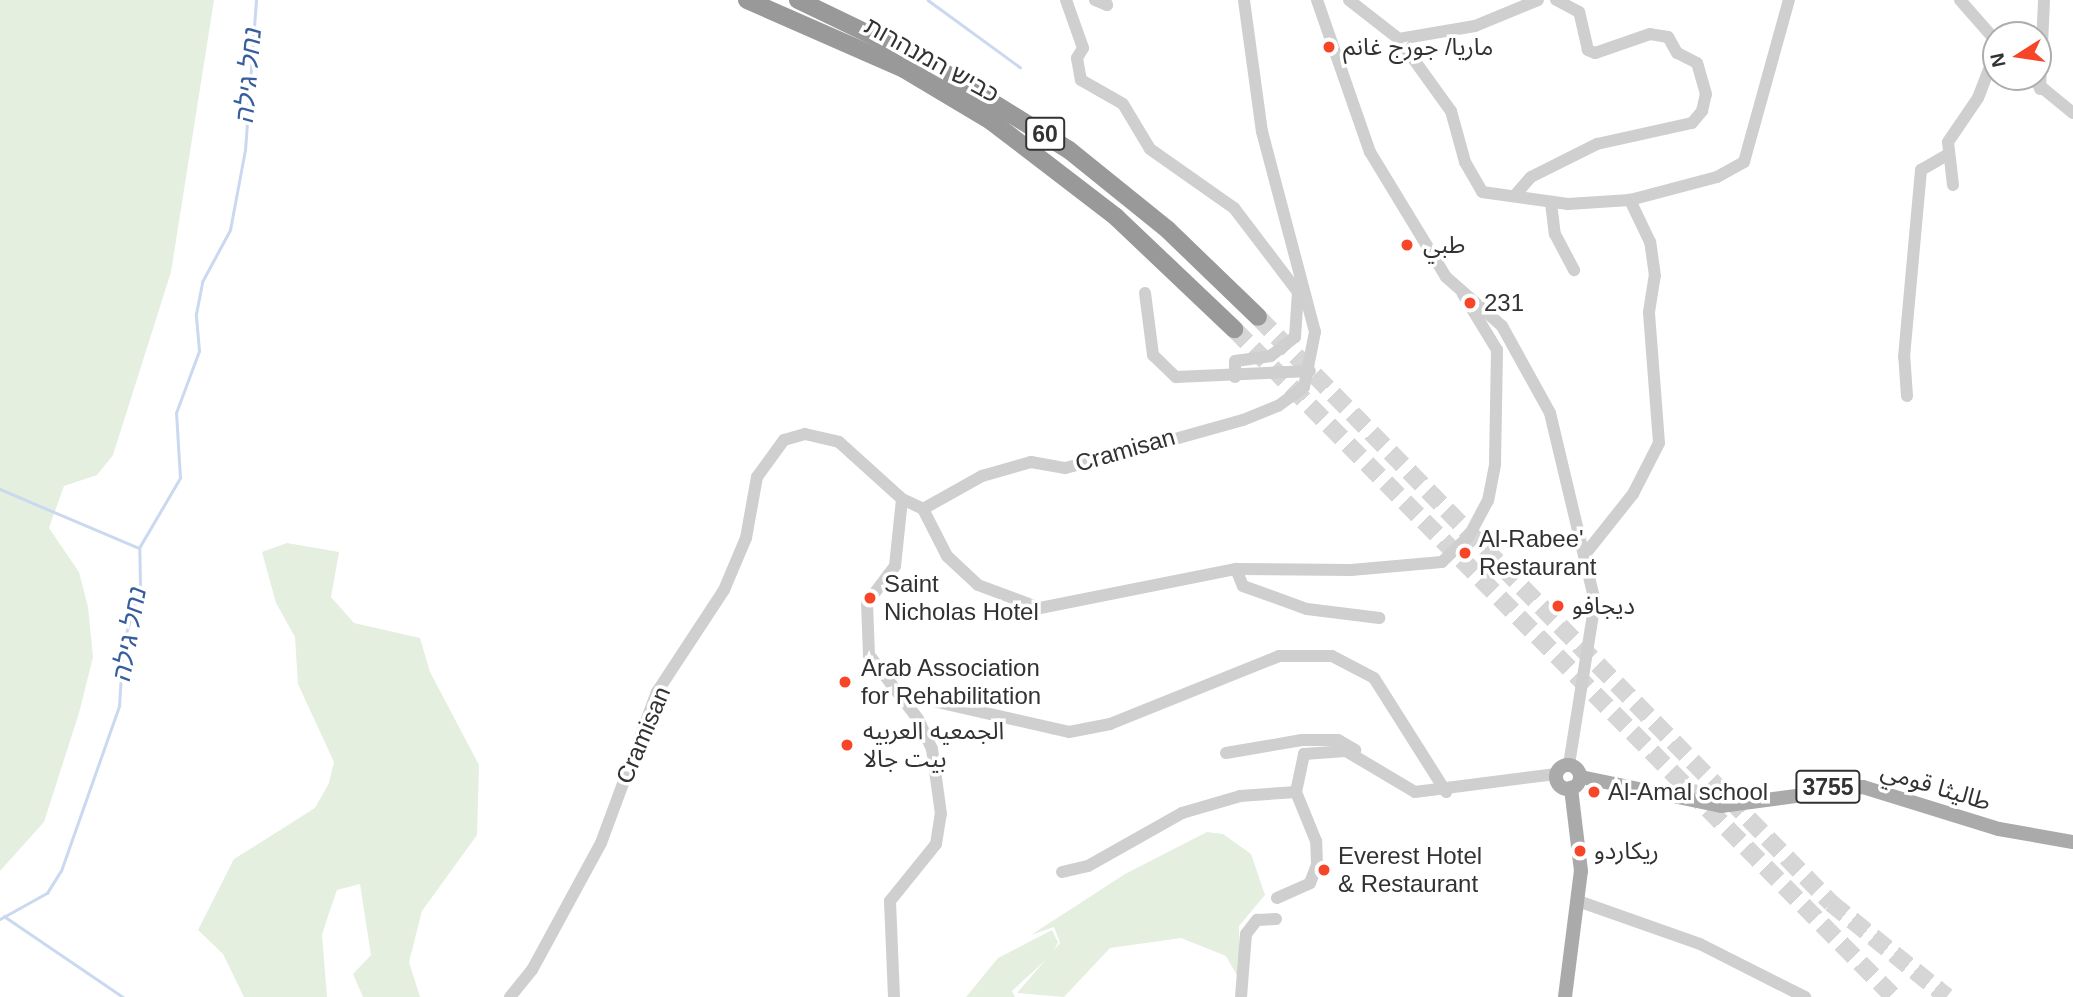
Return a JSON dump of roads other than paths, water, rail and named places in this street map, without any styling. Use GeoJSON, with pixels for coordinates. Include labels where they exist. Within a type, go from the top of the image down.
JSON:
{"type":"FeatureCollection","features":[{"type":"Feature","properties":{"kind":"highway","name":"כביש המנהרות"},"geometry":{"type":"LineString","coordinates":[[747,0],[904,69],[991,121],[1107,208],[1234,329]]}},
{"type":"Feature","properties":{"kind":"highway","name":"כביש המנהרות"},"geometry":{"type":"LineString","coordinates":[[798,0],[927,62],[1069,150],[1168,230],[1258,317]]}},
{"type":"Feature","properties":{"kind":"main road"},"geometry":{"type":"LineString","coordinates":[[1564,997],[1578,901],[1571,789],[1581,777],[1569,764],[1556,774],[1559,784],[1571,789]]}},
{"type":"Feature","properties":{"kind":"main road","name":"طاليثا قومي"},"geometry":{"type":"LineString","coordinates":[[1581,777],[1721,806],[1863,787],[1999,829],[2073,842]]}},
{"type":"Feature","properties":{"kind":"street"},"geometry":{"type":"LineString","coordinates":[[1066,0],[1083,48],[1077,58],[1081,80],[1096,94],[1123,104],[1150,149],[1234,208],[1298,292],[1295,337],[1271,356],[1235,361],[1235,377]]}},
{"type":"Feature","properties":{"kind":"street"},"geometry":{"type":"LineString","coordinates":[[1095,0],[1107,5],[1105,0]]}},
{"type":"Feature","properties":{"kind":"street"},"geometry":{"type":"LineString","coordinates":[[923,509],[947,556],[978,585],[1040,608],[1236,569],[1416,566],[1442,562],[1469,536],[1488,500],[1499,388],[1497,350],[1370,152],[1317,0]]}},
{"type":"Feature","properties":{"kind":"street"},"geometry":{"type":"LineString","coordinates":[[1349,0],[1399,38],[1451,111],[1465,162],[1482,192],[1517,193],[1551,202],[1630,200],[1717,177],[1744,162],[1789,0]]}},
{"type":"Feature","properties":{"kind":"street"},"geometry":{"type":"LineString","coordinates":[[1399,38],[1475,26],[1538,0]]}},
{"type":"Feature","properties":{"kind":"street"},"geometry":{"type":"LineString","coordinates":[[1517,193],[1531,177],[1597,144],[1692,123],[1702,111],[1706,94],[1697,63],[1677,53],[1668,37],[1650,34],[1595,53],[1588,50],[1579,12],[1556,0]]}},
{"type":"Feature","properties":{"kind":"street"},"geometry":{"type":"LineString","coordinates":[[1961,0],[1982,25]]}},
{"type":"Feature","properties":{"kind":"street"},"geometry":{"type":"LineString","coordinates":[[2043,21],[2044,0]]}},
{"type":"Feature","properties":{"kind":"street","name":"Cramisan"},"geometry":{"type":"LineString","coordinates":[[510,997],[532,970],[601,843],[657,692],[735,567],[765,460],[784,440],[805,434],[839,442],[902,499],[923,509],[956,485],[1008,468],[1031,462],[1065,468],[1242,420],[1296,396],[1310,371],[1315,332],[1309,295],[1262,132],[1243,1]]}},
{"type":"Feature","properties":{"kind":"street"},"geometry":{"type":"LineString","coordinates":[[1907,396],[1904,357],[1921,170],[1947,155],[1982,81]]}},
{"type":"Feature","properties":{"kind":"street"},"geometry":{"type":"LineString","coordinates":[[2043,91],[2073,113]]}},
{"type":"Feature","properties":{"kind":"street"},"geometry":{"type":"LineString","coordinates":[[1947,155],[1953,185]]}},
{"type":"Feature","properties":{"kind":"street"},"geometry":{"type":"LineString","coordinates":[[1586,554],[1633,494],[1659,443],[1649,312],[1655,276],[1650,243],[1630,200]]}},
{"type":"Feature","properties":{"kind":"street"},"geometry":{"type":"LineString","coordinates":[[1551,202],[1555,234],[1574,270]]}},
{"type":"Feature","properties":{"kind":"street"},"geometry":{"type":"LineString","coordinates":[[1145,293],[1149,343],[1166,372],[1235,377],[1310,371]]}},
{"type":"Feature","properties":{"kind":"street"},"geometry":{"type":"LineString","coordinates":[[1463,294],[1502,326],[1536,377],[1586,554],[1595,602],[1569,764]]}},
{"type":"Feature","properties":{"kind":"street"},"geometry":{"type":"LineString","coordinates":[[894,997],[890,901],[936,844],[941,814],[932,749],[902,694],[871,662],[866,618],[869,593],[895,566],[902,499]]}},
{"type":"Feature","properties":{"kind":"street"},"geometry":{"type":"LineString","coordinates":[[1236,569],[1243,586],[1307,609],[1379,618]]}},
{"type":"Feature","properties":{"kind":"street"},"geometry":{"type":"LineString","coordinates":[[902,694],[1069,732],[1110,724],[1279,656],[1332,656],[1374,678],[1446,792]]}},
{"type":"Feature","properties":{"kind":"street"},"geometry":{"type":"LineString","coordinates":[[1226,753],[1338,740],[1354,747],[1359,763]]}},
{"type":"Feature","properties":{"kind":"street"},"geometry":{"type":"LineString","coordinates":[[1277,898],[1310,883],[1317,865],[1316,841],[1296,792],[1304,754],[1346,751],[1359,763],[1415,792],[1446,792],[1556,774]]}},
{"type":"Feature","properties":{"kind":"street"},"geometry":{"type":"LineString","coordinates":[[1062,872],[1088,866],[1182,813],[1240,796],[1296,792]]}},
{"type":"Feature","properties":{"kind":"street"},"geometry":{"type":"LineString","coordinates":[[1578,901],[1700,944],[1805,997]]}},
{"type":"Feature","properties":{"kind":"street"},"geometry":{"type":"LineString","coordinates":[[1241,997],[1246,933],[1257,920],[1276,919]]}},
{"type":"Feature","properties":{"kind":"waterway","name":"נחל גילה"},"geometry":{"type":"LineString","coordinates":[[0,919],[47,893],[61,871],[119,706],[123,643],[140,587],[139,548],[180,478],[176,413],[199,351],[196,314],[202,282],[230,230],[245,150],[256,0]]}},
{"type":"Feature","properties":{"kind":"waterway"},"geometry":{"type":"LineString","coordinates":[[928,0],[1020,67]]}},
{"type":"Feature","properties":{"kind":"waterway"},"geometry":{"type":"LineString","coordinates":[[0,489],[139,548]]}},
{"type":"Feature","properties":{"kind":"waterway"},"geometry":{"type":"LineString","coordinates":[[4,916],[123,997]]}},
{"type":"Feature","properties":{"kind":"tunnel"},"geometry":{"type":"LineString","coordinates":[[1258,317],[1831,903],[1947,997]]}},
{"type":"Feature","properties":{"kind":"tunnel"},"geometry":{"type":"LineString","coordinates":[[1234,329],[1894,997]]}},
{"type":"Feature","properties":{"kind":"place","name":"ماريا/ جورج غانم"},"geometry":{"type":"Point","coordinates":[1329,47]}},
{"type":"Feature","properties":{"kind":"place","name":"طبي"},"geometry":{"type":"Point","coordinates":[1407,245]}},
{"type":"Feature","properties":{"kind":"place","name":"231"},"geometry":{"type":"Point","coordinates":[1470,303]}},
{"type":"Feature","properties":{"kind":"place","name":"Al-Rabee' Restaurant"},"geometry":{"type":"Point","coordinates":[1465,553]}},
{"type":"Feature","properties":{"kind":"place","name":"Saint Nicholas Hotel"},"geometry":{"type":"Point","coordinates":[870,598]}},
{"type":"Feature","properties":{"kind":"place","name":"ديجافو"},"geometry":{"type":"Point","coordinates":[1558,606]}},
{"type":"Feature","properties":{"kind":"place","name":"Arab Association for Rehabilitation"},"geometry":{"type":"Point","coordinates":[845,682]}},
{"type":"Feature","properties":{"kind":"place","name":"الجمعيه العربيه بيت جالا"},"geometry":{"type":"Point","coordinates":[847,745]}},
{"type":"Feature","properties":{"kind":"place","name":"Al-Amal school"},"geometry":{"type":"Point","coordinates":[1594,792]}},
{"type":"Feature","properties":{"kind":"place","name":"ريكاردو"},"geometry":{"type":"Point","coordinates":[1580,851]}},
{"type":"Feature","properties":{"kind":"place","name":"Everest Hotel & Restaurant"},"geometry":{"type":"Point","coordinates":[1324,870]}}]}
